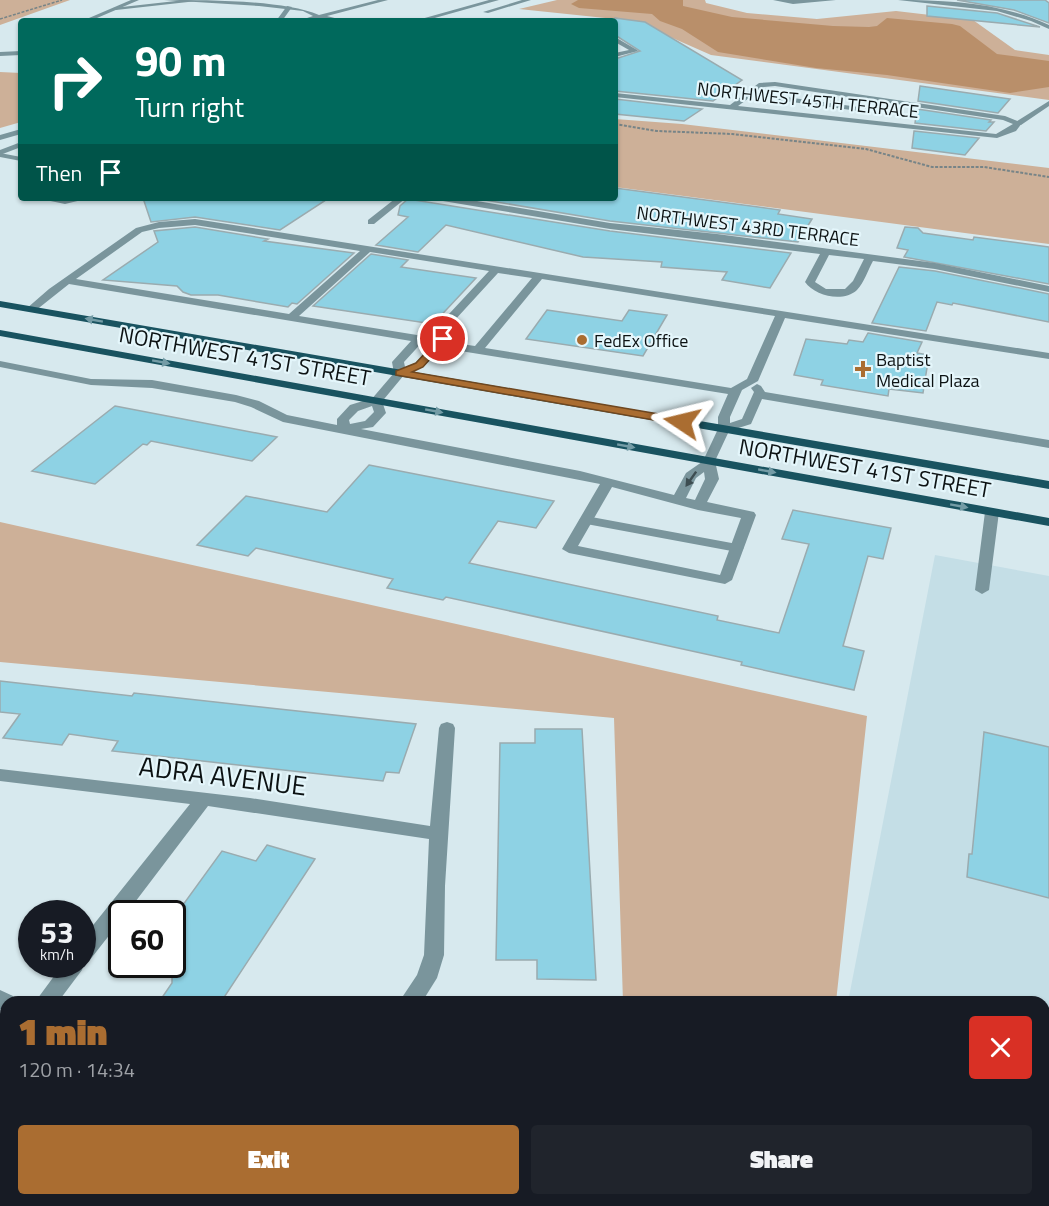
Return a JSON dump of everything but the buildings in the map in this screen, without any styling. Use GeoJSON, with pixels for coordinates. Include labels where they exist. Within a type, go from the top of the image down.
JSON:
{"type":"FeatureCollection","features":[{"type":"Feature","properties":{"kind":"main road","name":"NORTHWEST 41ST STREET"},"geometry":{"type":"LineString","coordinates":[[0,304],[1049,485]]}},
{"type":"Feature","properties":{"kind":"main road","name":"NORTHWEST 41ST STREET"},"geometry":{"type":"LineString","coordinates":[[0,333],[1049,522]]}},
{"type":"Feature","properties":{"kind":"street"},"geometry":{"type":"LineString","coordinates":[[92,18],[136,0]]}},
{"type":"Feature","properties":{"kind":"street"},"geometry":{"type":"LineString","coordinates":[[167,0],[304,9],[319,18]]}},
{"type":"Feature","properties":{"kind":"street"},"geometry":{"type":"LineString","coordinates":[[324,18],[385,0]]}},
{"type":"Feature","properties":{"kind":"street"},"geometry":{"type":"LineString","coordinates":[[428,18],[496,0]]}},
{"type":"Feature","properties":{"kind":"street"},"geometry":{"type":"LineString","coordinates":[[478,14],[528,0]]}},
{"type":"Feature","properties":{"kind":"street"},"geometry":{"type":"LineString","coordinates":[[776,0],[793,2],[833,0]]}},
{"type":"Feature","properties":{"kind":"street"},"geometry":{"type":"LineString","coordinates":[[901,0],[1013,13],[1036,20],[1049,27]]}},
{"type":"Feature","properties":{"kind":"street"},"geometry":{"type":"LineString","coordinates":[[116,8],[194,1]]}},
{"type":"Feature","properties":{"kind":"street"},"geometry":{"type":"LineString","coordinates":[[281,18],[289,8]]}},
{"type":"Feature","properties":{"kind":"street"},"geometry":{"type":"LineString","coordinates":[[618,41],[635,51],[618,54]]}},
{"type":"Feature","properties":{"kind":"street"},"geometry":{"type":"LineString","coordinates":[[0,54],[18,52]]}},
{"type":"Feature","properties":{"kind":"street"},"geometry":{"type":"LineString","coordinates":[[732,107],[767,84],[1015,121],[1049,103]]}},
{"type":"Feature","properties":{"kind":"street"},"geometry":{"type":"LineString","coordinates":[[750,94],[866,110]]}},
{"type":"Feature","properties":{"kind":"street","name":"NORTHWEST 45TH TERRACE"},"geometry":{"type":"LineString","coordinates":[[618,95],[997,136],[1013,129],[1015,121]]}},
{"type":"Feature","properties":{"kind":"street"},"geometry":{"type":"LineString","coordinates":[[855,120],[878,99]]}},
{"type":"Feature","properties":{"kind":"street"},"geometry":{"type":"LineString","coordinates":[[0,138],[18,132]]}},
{"type":"Feature","properties":{"kind":"street"},"geometry":{"type":"LineString","coordinates":[[0,154],[18,145]]}},
{"type":"Feature","properties":{"kind":"street"},"geometry":{"type":"LineString","coordinates":[[0,154],[18,158]]}},
{"type":"Feature","properties":{"kind":"street"},"geometry":{"type":"LineString","coordinates":[[0,164],[18,167]]}},
{"type":"Feature","properties":{"kind":"street"},"geometry":{"type":"LineString","coordinates":[[372,222],[398,201]]}},
{"type":"Feature","properties":{"kind":"street","name":"NORTHWEST 43RD TERRACE"},"geometry":{"type":"LineString","coordinates":[[461,201],[610,226],[935,266],[1049,289]]}},
{"type":"Feature","properties":{"kind":"street"},"geometry":{"type":"LineString","coordinates":[[31,309],[139,230],[159,225],[195,222],[1049,356]]}},
{"type":"Feature","properties":{"kind":"street"},"geometry":{"type":"LineString","coordinates":[[291,318],[369,248]]}},
{"type":"Feature","properties":{"kind":"street"},"geometry":{"type":"LineString","coordinates":[[826,251],[810,282],[814,288],[828,292],[842,292],[854,288],[870,257]]}},
{"type":"Feature","properties":{"kind":"street"},"geometry":{"type":"LineString","coordinates":[[400,373],[398,362],[419,339],[439,331],[496,269]]}},
{"type":"Feature","properties":{"kind":"street"},"geometry":{"type":"LineString","coordinates":[[478,350],[539,276]]}},
{"type":"Feature","properties":{"kind":"street"},"geometry":{"type":"LineString","coordinates":[[67,281],[419,339]]}},
{"type":"Feature","properties":{"kind":"street"},"geometry":{"type":"LineString","coordinates":[[678,501],[691,476],[709,461],[724,429],[723,417],[735,392],[737,388],[752,381],[781,315]]}},
{"type":"Feature","properties":{"kind":"street"},"geometry":{"type":"LineString","coordinates":[[344,429],[343,419],[354,408],[376,401],[400,373],[419,365],[443,339],[439,331]]}},
{"type":"Feature","properties":{"kind":"street"},"geometry":{"type":"LineString","coordinates":[[439,344],[735,392]]}},
{"type":"Feature","properties":{"kind":"street"},"geometry":{"type":"LineString","coordinates":[[0,364],[91,382],[159,385],[236,399],[255,405],[274,416],[608,482],[698,506],[749,515],[725,579],[570,549],[608,482]]}},
{"type":"Feature","properties":{"kind":"street"},"geometry":{"type":"LineString","coordinates":[[724,429],[747,421],[760,391],[752,381]]}},
{"type":"Feature","properties":{"kind":"street"},"geometry":{"type":"LineString","coordinates":[[759,395],[1049,444]]}},
{"type":"Feature","properties":{"kind":"street"},"geometry":{"type":"LineString","coordinates":[[344,429],[369,424],[380,413],[376,401]]}},
{"type":"Feature","properties":{"kind":"street"},"geometry":{"type":"LineString","coordinates":[[698,506],[712,479],[709,461]]}},
{"type":"Feature","properties":{"kind":"street"},"geometry":{"type":"LineString","coordinates":[[982,590],[992,512]]}},
{"type":"Feature","properties":{"kind":"street"},"geometry":{"type":"LineString","coordinates":[[586,520],[737,548]]}},
{"type":"Feature","properties":{"kind":"street"},"geometry":{"type":"LineString","coordinates":[[414,996],[428,978],[434,962],[436,946],[435,902],[447,728]]}},
{"type":"Feature","properties":{"kind":"street","name":"ADRA AVENUE"},"geometry":{"type":"LineString","coordinates":[[0,775],[204,799],[439,834]]}},
{"type":"Feature","properties":{"kind":"street"},"geometry":{"type":"LineString","coordinates":[[96,937],[204,799]]}},
{"type":"Feature","properties":{"kind":"street"},"geometry":{"type":"LineString","coordinates":[[51,996],[64,978]]}},
{"type":"Feature","properties":{"kind":"path"},"geometry":{"type":"LineString","coordinates":[[0,18],[62,0]]}},
{"type":"Feature","properties":{"kind":"path"},"geometry":{"type":"LineString","coordinates":[[618,124],[657,131],[732,134],[866,149],[921,165],[1004,168],[1049,177]]}},
{"type":"Feature","properties":{"kind":"shaded area"},"geometry":{"type":"Polygon","coordinates":[[[0,0],[70,0],[18,18],[0,25],[0,0]]]}},
{"type":"Feature","properties":{"kind":"shaded area"},"geometry":{"type":"Polygon","coordinates":[[[557,0],[705,0],[706,3],[747,13],[817,19],[896,11],[973,20],[1015,50],[1049,55],[1049,100],[711,55],[634,21],[519,9],[557,0]]]}},
{"type":"Feature","properties":{"kind":"shaded area"},"geometry":{"type":"Polygon","coordinates":[[[578,0],[683,0],[683,6],[732,17],[833,26],[877,26],[887,18],[952,24],[960,26],[997,54],[1049,61],[1049,87],[1010,93],[887,75],[816,68],[718,52],[682,29],[660,21],[652,14],[579,8],[571,4],[578,0]]]}},
{"type":"Feature","properties":{"kind":"shaded area"},"geometry":{"type":"Polygon","coordinates":[[[0,72],[18,73],[18,123],[0,128],[0,72]]]}},
{"type":"Feature","properties":{"kind":"shaded area"},"geometry":{"type":"Polygon","coordinates":[[[618,119],[682,124],[1049,168],[1049,244],[618,187],[618,119]]]}},
{"type":"Feature","properties":{"kind":"shaded area"},"geometry":{"type":"Polygon","coordinates":[[[0,522],[867,716],[837,996],[623,996],[614,718],[0,662],[0,522]]]}},
{"type":"Feature","properties":{"kind":"shaded area"},"geometry":{"type":"Polygon","coordinates":[[[935,555],[1049,576],[1049,996],[849,996],[935,555]]]}},
{"type":"Feature","properties":{"kind":"place","name":"FedEx Office"},"geometry":{"type":"Point","coordinates":[582,340]}},
{"type":"Feature","properties":{"kind":"place","name":"Baptist Medical Plaza"},"geometry":{"type":"Point","coordinates":[863,369]}},
{"type":"Feature","properties":{"kind":"route"},"geometry":{"type":"LineString","coordinates":[[443,339],[419,365],[400,373],[682,422]]}}]}
